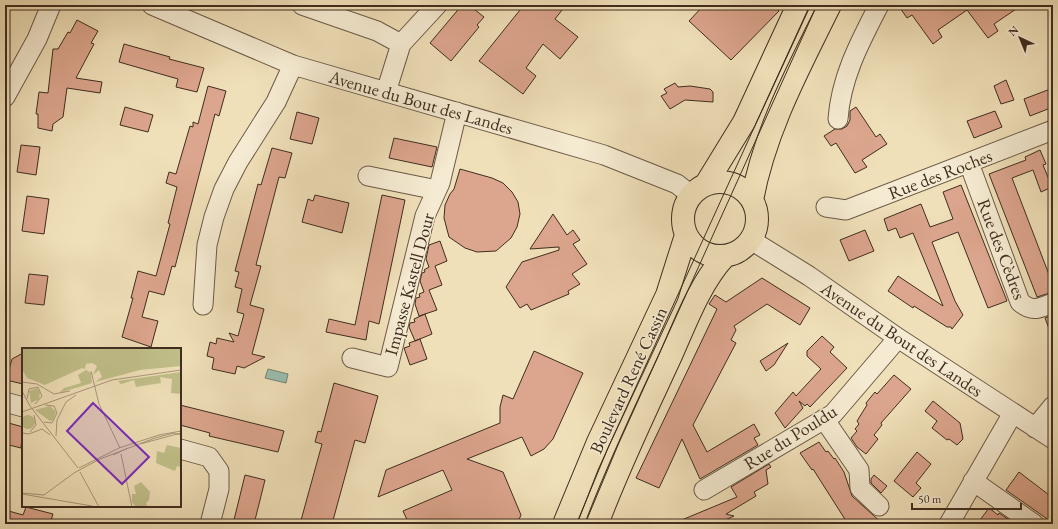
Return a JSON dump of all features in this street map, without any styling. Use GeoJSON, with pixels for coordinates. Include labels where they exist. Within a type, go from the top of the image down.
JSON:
{"type":"FeatureCollection","features":[{"type":"Feature","properties":{"kind":"main road"},"geometry":{"type":"LineString","coordinates":[[698,190],[717,182],[732,184],[745,191],[752,200],[757,220],[751,240],[737,252],[725,256],[715,256],[702,252],[691,243],[686,235],[682,221],[683,214],[698,190],[744,122],[798,5]]}},
{"type":"Feature","properties":{"kind":"main road"},"geometry":{"type":"LineString","coordinates":[[752,200],[760,164],[774,124],[830,5]]}},
{"type":"Feature","properties":{"kind":"main road","name":"Boulevard René Cassin"},"geometry":{"type":"LineString","coordinates":[[564,524],[598,442],[667,295],[686,235]]}},
{"type":"Feature","properties":{"kind":"main road","name":"Boulevard René Cassin"},"geometry":{"type":"LineString","coordinates":[[596,524],[611,485],[691,311],[718,264],[725,256]]}},
{"type":"Feature","properties":{"kind":"street"},"geometry":{"type":"LineString","coordinates":[[5,97],[37,39],[51,5]]}},
{"type":"Feature","properties":{"kind":"street","name":"Avenue du Bout des Landes"},"geometry":{"type":"LineString","coordinates":[[152,5],[293,65],[604,155],[677,184],[698,190]]}},
{"type":"Feature","properties":{"kind":"street"},"geometry":{"type":"LineString","coordinates":[[302,5],[377,31],[401,44]]}},
{"type":"Feature","properties":{"kind":"street"},"geometry":{"type":"LineString","coordinates":[[386,92],[401,44],[437,5]]}},
{"type":"Feature","properties":{"kind":"street"},"geometry":{"type":"LineString","coordinates":[[838,119],[841,93],[856,49],[879,5]]}},
{"type":"Feature","properties":{"kind":"street"},"geometry":{"type":"LineString","coordinates":[[203,305],[207,245],[221,196],[238,162],[276,102],[293,65]]}},
{"type":"Feature","properties":{"kind":"street","name":"Impasse Kastell Dour"},"geometry":{"type":"LineString","coordinates":[[352,358],[388,367],[425,216],[440,183],[457,112]]}},
{"type":"Feature","properties":{"kind":"street","name":"Rue des Roches"},"geometry":{"type":"LineString","coordinates":[[826,207],[846,210],[1053,130]]}},
{"type":"Feature","properties":{"kind":"street","name":"Rue des Cèdres"},"geometry":{"type":"LineString","coordinates":[[969,163],[1020,302],[1028,309],[1037,309],[1053,303]]}},
{"type":"Feature","properties":{"kind":"street","name":"Impasse Kastell Dour"},"geometry":{"type":"LineString","coordinates":[[368,176],[437,190]]}},
{"type":"Feature","properties":{"kind":"street","name":"Avenue du Bout des Landes"},"geometry":{"type":"LineString","coordinates":[[751,240],[809,276],[898,338],[1053,440]]}},
{"type":"Feature","properties":{"kind":"street","name":"Rue du Pouldu"},"geometry":{"type":"LineString","coordinates":[[704,490],[833,414],[898,338]]}},
{"type":"Feature","properties":{"kind":"street"},"geometry":{"type":"LineString","coordinates":[[5,402],[22,407]]}},
{"type":"Feature","properties":{"kind":"street"},"geometry":{"type":"LineString","coordinates":[[1035,428],[1053,406]]}},
{"type":"Feature","properties":{"kind":"street"},"geometry":{"type":"LineString","coordinates":[[949,524],[1013,413]]}},
{"type":"Feature","properties":{"kind":"street"},"geometry":{"type":"LineString","coordinates":[[824,419],[859,470],[860,488],[879,506]]}},
{"type":"Feature","properties":{"kind":"street"},"geometry":{"type":"LineString","coordinates":[[181,449],[209,457],[219,471],[219,489],[210,524]]}},
{"type":"Feature","properties":{"kind":"street"},"geometry":{"type":"LineString","coordinates":[[973,482],[1034,524]]}},
{"type":"Feature","properties":{"kind":"shaded area"},"geometry":{"type":"Polygon","coordinates":[[[268,369],[288,374],[286,383],[265,378],[268,369]]]}},
{"type":"Feature","properties":{"kind":"building"},"geometry":{"type":"Polygon","coordinates":[[[462,5],[469,5],[484,17],[477,25],[479,27],[451,61],[430,43],[462,5]]]}},
{"type":"Feature","properties":{"kind":"building"},"geometry":{"type":"Polygon","coordinates":[[[524,5],[566,5],[555,19],[578,37],[560,59],[543,44],[526,68],[536,76],[523,94],[479,61],[524,5]]]}},
{"type":"Feature","properties":{"kind":"building"},"geometry":{"type":"Polygon","coordinates":[[[704,5],[773,5],[779,11],[731,60],[689,21],[704,5]]]}},
{"type":"Feature","properties":{"kind":"building"},"geometry":{"type":"Polygon","coordinates":[[[898,5],[1022,5],[994,24],[998,31],[988,38],[967,10],[938,30],[942,37],[933,44],[912,15],[907,18],[898,5]]]}},
{"type":"Feature","properties":{"kind":"building"},"geometry":{"type":"Polygon","coordinates":[[[77,20],[98,31],[91,43],[94,44],[76,78],[102,82],[100,93],[67,88],[63,117],[53,124],[52,131],[38,128],[38,114],[36,114],[39,92],[48,93],[53,49],[58,49],[68,32],[70,33],[77,20]]]}},
{"type":"Feature","properties":{"kind":"building"},"geometry":{"type":"Polygon","coordinates":[[[124,44],[170,57],[169,59],[204,68],[197,92],[176,87],[178,79],[119,62],[124,44]]]}},
{"type":"Feature","properties":{"kind":"building"},"geometry":{"type":"Polygon","coordinates":[[[1006,80],[1014,100],[1001,104],[994,86],[1006,80]]]}},
{"type":"Feature","properties":{"kind":"building"},"geometry":{"type":"Polygon","coordinates":[[[675,83],[678,87],[690,86],[710,89],[713,92],[713,102],[685,100],[670,109],[661,96],[667,93],[664,89],[675,83]]]}},
{"type":"Feature","properties":{"kind":"building"},"geometry":{"type":"Polygon","coordinates":[[[208,86],[226,91],[219,116],[215,114],[175,267],[172,266],[164,295],[149,291],[142,317],[158,321],[151,347],[122,337],[133,298],[131,298],[138,271],[156,276],[170,224],[168,223],[177,187],[166,183],[169,172],[176,174],[190,126],[193,127],[193,122],[198,124],[208,86]]]}},
{"type":"Feature","properties":{"kind":"building"},"geometry":{"type":"Polygon","coordinates":[[[1053,88],[1053,107],[1030,116],[1024,99],[1053,88]]]}},
{"type":"Feature","properties":{"kind":"building"},"geometry":{"type":"Polygon","coordinates":[[[125,107],[153,115],[148,132],[120,125],[125,107]]]}},
{"type":"Feature","properties":{"kind":"building"},"geometry":{"type":"Polygon","coordinates":[[[856,107],[876,137],[880,134],[887,144],[862,160],[867,167],[855,173],[836,143],[831,146],[824,136],[835,129],[842,129],[847,126],[850,120],[850,111],[856,107]]]}},
{"type":"Feature","properties":{"kind":"building"},"geometry":{"type":"Polygon","coordinates":[[[995,111],[1002,127],[974,138],[967,121],[995,111]]]}},
{"type":"Feature","properties":{"kind":"building"},"geometry":{"type":"Polygon","coordinates":[[[297,112],[319,118],[312,144],[290,139],[297,112]]]}},
{"type":"Feature","properties":{"kind":"building"},"geometry":{"type":"Polygon","coordinates":[[[394,138],[437,147],[432,167],[389,158],[394,138]]]}},
{"type":"Feature","properties":{"kind":"building"},"geometry":{"type":"Polygon","coordinates":[[[21,145],[40,147],[36,175],[17,172],[21,145]]]}},
{"type":"Feature","properties":{"kind":"building"},"geometry":{"type":"Polygon","coordinates":[[[272,148],[292,153],[285,178],[279,177],[256,265],[261,266],[250,305],[264,309],[252,354],[265,357],[244,368],[237,366],[235,374],[212,369],[214,358],[207,356],[210,342],[216,344],[217,338],[234,342],[229,333],[238,336],[244,314],[237,312],[242,289],[235,287],[239,272],[235,271],[258,184],[261,185],[272,148]]]}},
{"type":"Feature","properties":{"kind":"building"},"geometry":{"type":"Polygon","coordinates":[[[1040,150],[1046,164],[1043,165],[1052,187],[1041,192],[1033,170],[1012,178],[1053,285],[1053,292],[1037,297],[989,174],[1026,160],[1025,157],[1040,150]]]}},
{"type":"Feature","properties":{"kind":"building"},"geometry":{"type":"Polygon","coordinates":[[[460,169],[492,178],[503,183],[512,192],[518,202],[520,214],[517,227],[511,238],[496,251],[477,252],[465,248],[449,237],[444,218],[445,205],[454,189],[460,169]]]}},
{"type":"Feature","properties":{"kind":"building"},"geometry":{"type":"Polygon","coordinates":[[[961,185],[1007,301],[988,308],[958,232],[932,242],[955,301],[963,315],[952,329],[914,306],[913,308],[888,291],[898,276],[943,306],[913,233],[900,238],[896,228],[888,231],[884,219],[921,204],[930,227],[953,219],[943,192],[961,185]]]}},
{"type":"Feature","properties":{"kind":"building"},"geometry":{"type":"Polygon","coordinates":[[[315,195],[349,203],[342,233],[302,222],[308,199],[313,201],[315,195]]]}},
{"type":"Feature","properties":{"kind":"building"},"geometry":{"type":"Polygon","coordinates":[[[382,195],[405,200],[379,324],[369,321],[366,340],[326,332],[329,319],[355,325],[382,195]]]}},
{"type":"Feature","properties":{"kind":"building"},"geometry":{"type":"Polygon","coordinates":[[[27,196],[49,199],[44,234],[22,231],[27,196]]]}},
{"type":"Feature","properties":{"kind":"building"},"geometry":{"type":"Polygon","coordinates":[[[553,214],[567,235],[573,230],[580,240],[573,244],[587,264],[572,274],[580,284],[568,291],[569,294],[531,310],[527,304],[520,308],[506,287],[522,262],[559,250],[559,247],[530,249],[553,214]]]}},
{"type":"Feature","properties":{"kind":"building"},"geometry":{"type":"Polygon","coordinates":[[[865,230],[874,251],[849,261],[840,240],[865,230]]]}},
{"type":"Feature","properties":{"kind":"building"},"geometry":{"type":"Polygon","coordinates":[[[440,241],[447,261],[435,266],[442,285],[429,290],[437,310],[419,316],[415,304],[416,298],[420,297],[419,294],[424,292],[420,281],[422,273],[429,267],[426,259],[429,245],[440,241]]]}},
{"type":"Feature","properties":{"kind":"building"},"geometry":{"type":"Polygon","coordinates":[[[29,274],[48,276],[44,305],[25,303],[29,274]]]}},
{"type":"Feature","properties":{"kind":"building"},"geometry":{"type":"Polygon","coordinates":[[[762,278],[810,308],[800,325],[767,304],[734,326],[736,330],[731,340],[736,343],[693,425],[707,452],[754,424],[760,435],[754,438],[758,445],[700,479],[682,439],[659,488],[636,478],[717,309],[709,304],[715,295],[726,302],[762,278]]]}},
{"type":"Feature","properties":{"kind":"building"},"geometry":{"type":"Polygon","coordinates":[[[425,314],[432,334],[415,341],[409,327],[410,323],[415,322],[414,319],[425,314]]]}},
{"type":"Feature","properties":{"kind":"building"},"geometry":{"type":"Polygon","coordinates":[[[1053,315],[1053,337],[1052,337],[1045,318],[1053,315]]]}},
{"type":"Feature","properties":{"kind":"building"},"geometry":{"type":"Polygon","coordinates":[[[822,336],[834,347],[830,352],[847,368],[810,407],[807,404],[805,406],[799,401],[803,408],[785,428],[775,413],[793,392],[796,396],[821,369],[807,356],[807,351],[822,336]]]}},
{"type":"Feature","properties":{"kind":"building"},"geometry":{"type":"Polygon","coordinates":[[[420,339],[427,359],[410,365],[404,348],[410,346],[409,343],[420,339]]]}},
{"type":"Feature","properties":{"kind":"building"},"geometry":{"type":"Polygon","coordinates":[[[788,343],[774,365],[766,371],[760,361],[788,343]]]}},
{"type":"Feature","properties":{"kind":"building"},"geometry":{"type":"Polygon","coordinates":[[[534,351],[583,373],[553,439],[544,449],[531,456],[522,437],[467,459],[503,472],[521,515],[517,524],[505,522],[500,524],[409,524],[403,511],[452,490],[443,470],[378,497],[386,470],[500,423],[500,407],[503,395],[513,399],[534,351]]]}},
{"type":"Feature","properties":{"kind":"building"},"geometry":{"type":"Polygon","coordinates":[[[22,354],[22,384],[6,380],[12,359],[22,354]]]}},
{"type":"Feature","properties":{"kind":"building"},"geometry":{"type":"Polygon","coordinates":[[[894,375],[911,389],[881,423],[882,425],[874,435],[878,439],[866,454],[857,447],[851,438],[857,431],[855,429],[859,424],[857,421],[867,405],[866,403],[875,392],[877,394],[894,375]]]}},
{"type":"Feature","properties":{"kind":"building"},"geometry":{"type":"Polygon","coordinates":[[[334,383],[378,396],[365,443],[355,440],[332,524],[300,524],[322,444],[315,442],[318,431],[321,432],[334,383]]]}},
{"type":"Feature","properties":{"kind":"building"},"geometry":{"type":"Polygon","coordinates":[[[933,401],[960,423],[963,439],[957,445],[949,439],[947,440],[932,428],[937,421],[925,411],[933,401]]]}},
{"type":"Feature","properties":{"kind":"building"},"geometry":{"type":"Polygon","coordinates":[[[181,405],[284,431],[278,452],[209,436],[210,433],[181,425],[181,405]]]}},
{"type":"Feature","properties":{"kind":"building"},"geometry":{"type":"Polygon","coordinates":[[[5,422],[22,427],[21,448],[5,444],[5,422]]]}},
{"type":"Feature","properties":{"kind":"building"},"geometry":{"type":"Polygon","coordinates":[[[819,442],[826,452],[828,451],[834,459],[835,458],[844,472],[852,496],[883,524],[848,524],[813,469],[812,470],[800,453],[819,442]]]}},
{"type":"Feature","properties":{"kind":"building"},"geometry":{"type":"Polygon","coordinates":[[[917,452],[931,464],[916,483],[921,488],[913,497],[894,481],[917,452]]]}},
{"type":"Feature","properties":{"kind":"building"},"geometry":{"type":"Polygon","coordinates":[[[769,464],[771,467],[766,470],[768,484],[754,492],[756,496],[726,514],[734,516],[716,524],[672,524],[737,497],[731,487],[769,464]]]}},
{"type":"Feature","properties":{"kind":"building"},"geometry":{"type":"Polygon","coordinates":[[[1019,472],[1053,498],[1053,523],[1006,490],[1019,472]]]}},
{"type":"Feature","properties":{"kind":"building"},"geometry":{"type":"Polygon","coordinates":[[[245,475],[265,480],[254,524],[233,524],[245,475]]]}},
{"type":"Feature","properties":{"kind":"building"},"geometry":{"type":"Polygon","coordinates":[[[874,475],[887,486],[881,493],[871,483],[871,479],[874,475]]]}},
{"type":"Feature","properties":{"kind":"building"},"geometry":{"type":"Polygon","coordinates":[[[26,507],[53,514],[50,524],[5,524],[5,510],[23,515],[26,507]]]}},
{"type":"Feature","properties":{"kind":"building"},"geometry":{"type":"Polygon","coordinates":[[[989,508],[998,515],[999,513],[1015,524],[977,524],[989,508]]]}},
{"type":"Feature","properties":{"kind":"tram line"},"geometry":{"type":"LineString","coordinates":[[577,524],[598,470],[810,5]]}},
{"type":"Feature","properties":{"kind":"tram line"},"geometry":{"type":"LineString","coordinates":[[585,524],[618,445],[817,5]]}}]}
